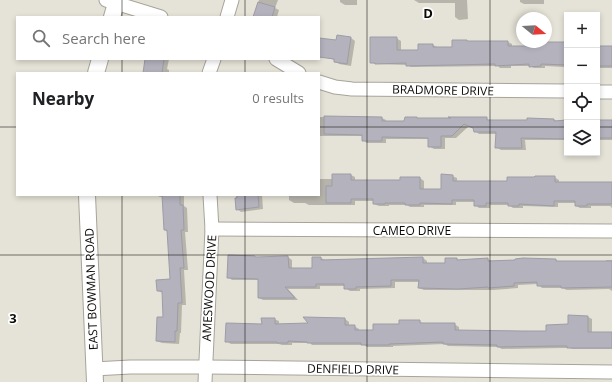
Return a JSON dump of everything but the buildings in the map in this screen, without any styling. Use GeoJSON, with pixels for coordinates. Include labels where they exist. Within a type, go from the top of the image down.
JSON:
{"type":"FeatureCollection","features":[{"type":"Feature","properties":{"kind":"street"},"geometry":{"type":"LineString","coordinates":[[226,16],[232,0]]}},
{"type":"Feature","properties":{"kind":"street"},"geometry":{"type":"LineString","coordinates":[[113,5],[157,16]]}},
{"type":"Feature","properties":{"kind":"street"},"geometry":{"type":"LineString","coordinates":[[96,72],[100,60]]}},
{"type":"Feature","properties":{"kind":"street"},"geometry":{"type":"LineString","coordinates":[[209,72],[214,60]]}},
{"type":"Feature","properties":{"kind":"street"},"geometry":{"type":"LineString","coordinates":[[278,60],[297,72]]}},
{"type":"Feature","properties":{"kind":"street","name":"BRADMORE DRIVE"},"geometry":{"type":"LineString","coordinates":[[320,82],[335,87],[352,89],[564,91]]}},
{"type":"Feature","properties":{"kind":"street"},"geometry":{"type":"LineString","coordinates":[[600,92],[612,92]]}},
{"type":"Feature","properties":{"kind":"street","name":"EAST BOWMAN ROAD"},"geometry":{"type":"LineString","coordinates":[[87,196],[94,376]]}},
{"type":"Feature","properties":{"kind":"street","name":"AMESWOOD DRIVE"},"geometry":{"type":"LineString","coordinates":[[205,382],[212,229],[210,196]]}},
{"type":"Feature","properties":{"kind":"street","name":"CAMEO DRIVE"},"geometry":{"type":"LineString","coordinates":[[212,229],[612,231]]}},
{"type":"Feature","properties":{"kind":"street","name":"DENFIELD DRIVE"},"geometry":{"type":"LineString","coordinates":[[94,376],[130,367],[612,372]]}}]}
